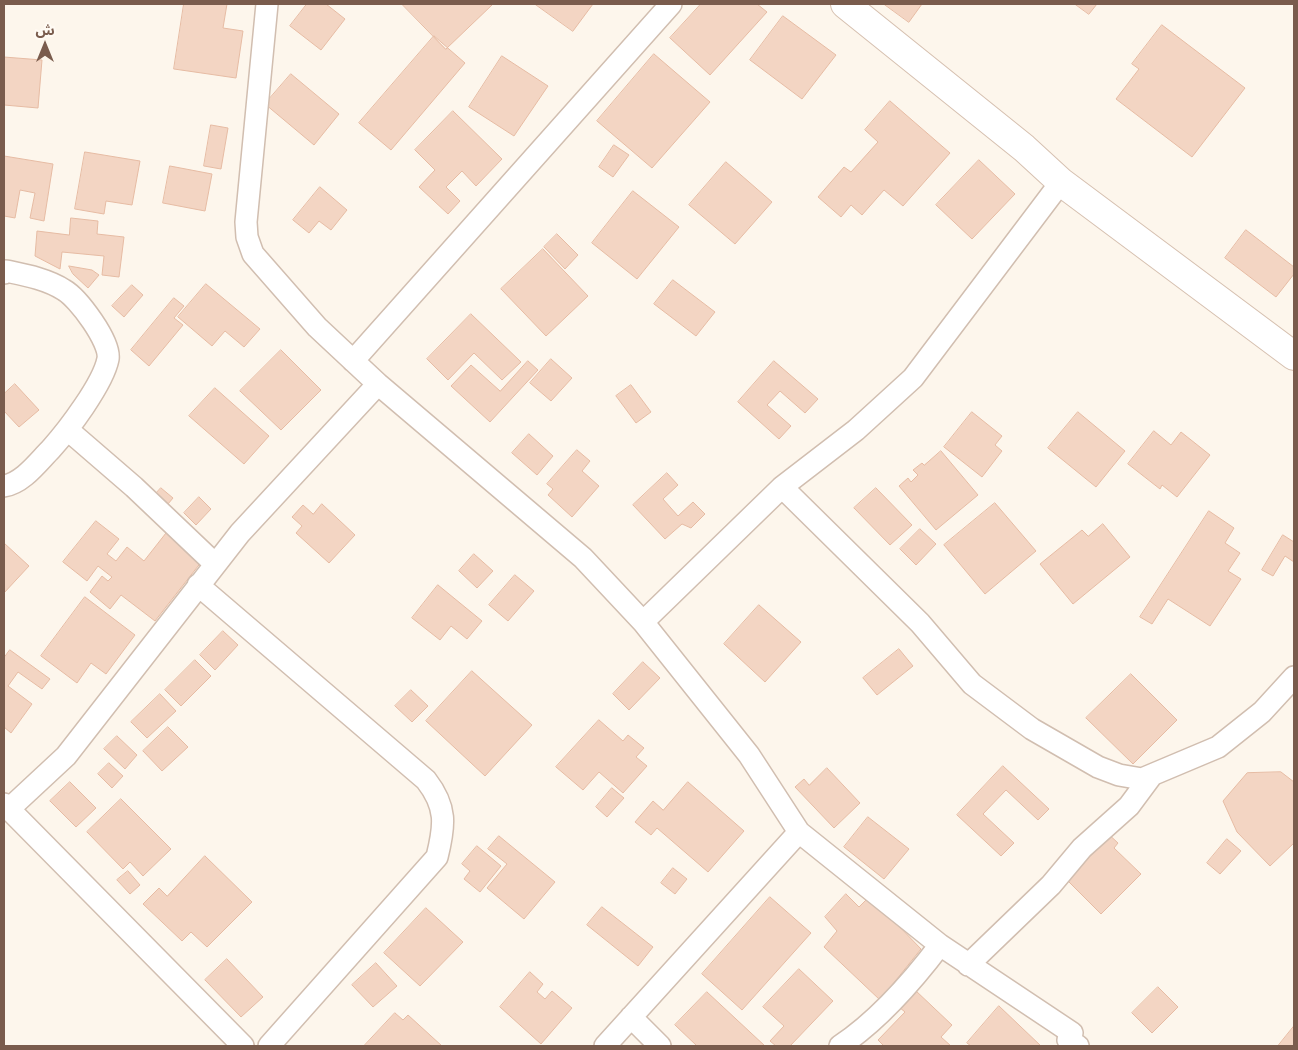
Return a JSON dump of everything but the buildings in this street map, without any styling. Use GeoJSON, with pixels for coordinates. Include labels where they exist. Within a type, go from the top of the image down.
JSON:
{"type":"FeatureCollection","features":[{"type":"Feature","properties":{"kind":"main road"},"geometry":{"type":"LineString","coordinates":[[845,4],[1024,148],[1060,182],[1294,356]]}},
{"type":"Feature","properties":{"kind":"street"},"geometry":{"type":"LineString","coordinates":[[267,4],[246,222],[247,237],[253,254],[317,327],[353,361],[583,558],[643,622],[748,755],[799,832],[968,965],[1072,1033],[1070,1044]]}},
{"type":"Feature","properties":{"kind":"street"},"geometry":{"type":"LineString","coordinates":[[353,361],[671,4]]}},
{"type":"Feature","properties":{"kind":"street"},"geometry":{"type":"LineString","coordinates":[[643,622],[782,488],[856,430],[913,378],[1060,182]]}},
{"type":"Feature","properties":{"kind":"street"},"geometry":{"type":"LineString","coordinates":[[4,273],[6,271],[44,280],[65,290],[90,319],[105,344],[108,357],[104,371],[68,430],[18,481],[4,486]]}},
{"type":"Feature","properties":{"kind":"street"},"geometry":{"type":"LineString","coordinates":[[243,1046],[6,807],[66,756],[157,642],[198,585],[267,502],[378,384]]}},
{"type":"Feature","properties":{"kind":"street"},"geometry":{"type":"LineString","coordinates":[[68,430],[134,488],[215,564]]}},
{"type":"Feature","properties":{"kind":"street"},"geometry":{"type":"LineString","coordinates":[[782,488],[920,623],[972,684],[1032,729],[1098,767],[1119,775],[1142,779],[1218,747],[1262,712],[1294,677]]}},
{"type":"Feature","properties":{"kind":"street"},"geometry":{"type":"LineString","coordinates":[[198,585],[426,780],[436,794],[443,812],[442,837],[437,857],[269,1046]]}},
{"type":"Feature","properties":{"kind":"street"},"geometry":{"type":"LineString","coordinates":[[968,965],[1051,885],[1082,848],[1129,806],[1152,774]]}},
{"type":"Feature","properties":{"kind":"street"},"geometry":{"type":"LineString","coordinates":[[605,1046],[799,832]]}},
{"type":"Feature","properties":{"kind":"street"},"geometry":{"type":"LineString","coordinates":[[840,1046],[854,1037],[909,984],[940,944]]}},
{"type":"Feature","properties":{"kind":"street"},"geometry":{"type":"LineString","coordinates":[[631,1017],[660,1046]]}}]}
